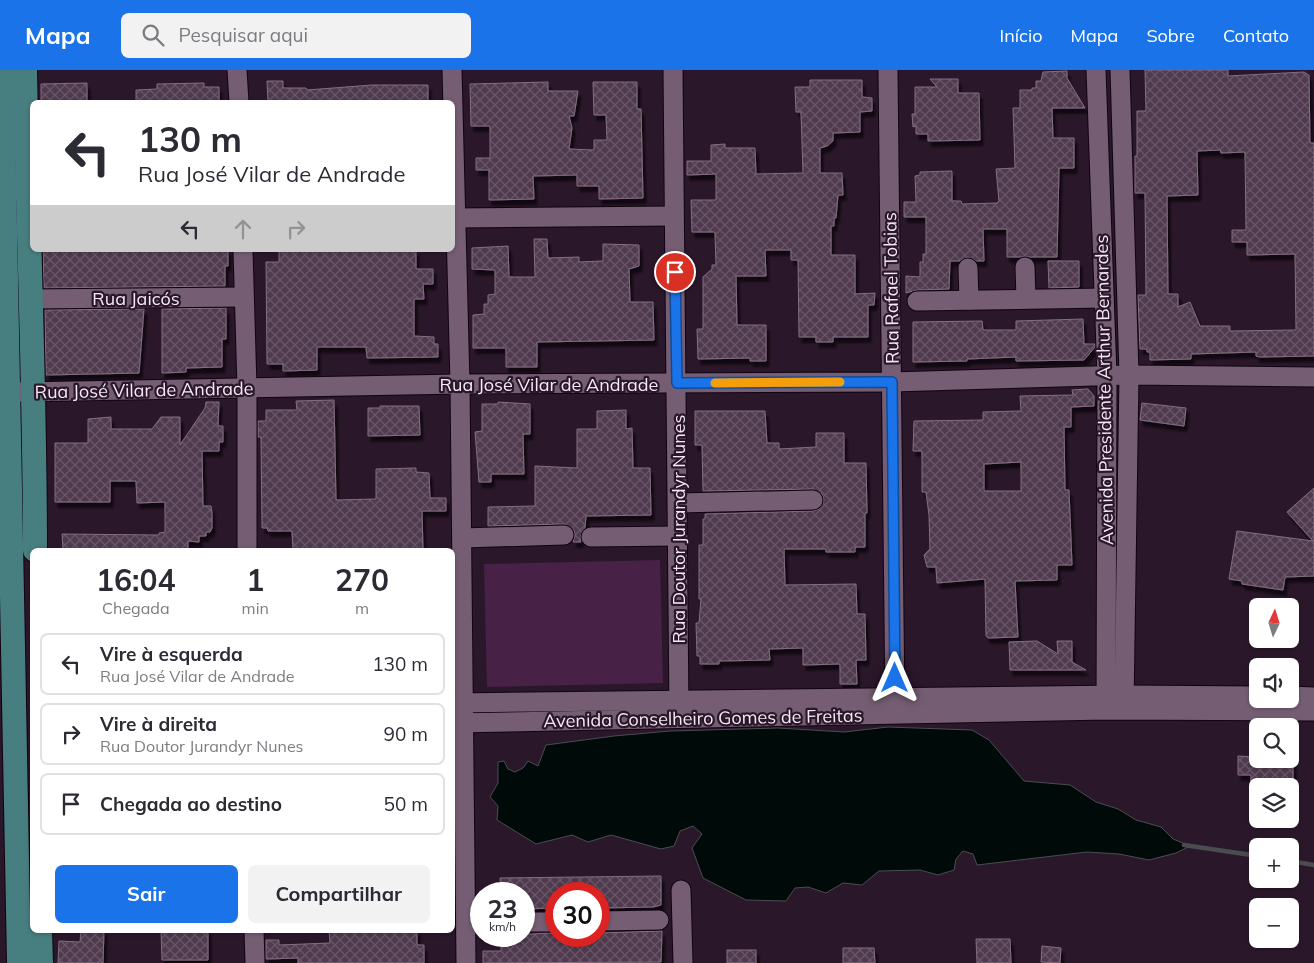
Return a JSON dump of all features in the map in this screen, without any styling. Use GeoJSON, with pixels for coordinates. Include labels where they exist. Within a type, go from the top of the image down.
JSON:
{"type":"FeatureCollection","features":[{"type":"Feature","properties":{"kind":"main road"},"geometry":{"type":"LineString","coordinates":[[11,72],[30,194],[29,298],[35,393],[35,548]]}},
{"type":"Feature","properties":{"kind":"main road"},"geometry":{"type":"LineString","coordinates":[[11,72],[5,392],[6,540],[7,611],[16,716],[19,963]]}},
{"type":"Feature","properties":{"kind":"main road"},"geometry":{"type":"LineString","coordinates":[[40,933],[41,963]]}},
{"type":"Feature","properties":{"kind":"street"},"geometry":{"type":"LineString","coordinates":[[11,72],[31,70]]}},
{"type":"Feature","properties":{"kind":"street"},"geometry":{"type":"LineString","coordinates":[[237,70],[239,100]]}},
{"type":"Feature","properties":{"kind":"street"},"geometry":{"type":"LineString","coordinates":[[452,70],[453,100]]}},
{"type":"Feature","properties":{"kind":"street","name":"Rua Doutor Jurandyr Nunes"},"geometry":{"type":"LineString","coordinates":[[673,70],[679,709]]}},
{"type":"Feature","properties":{"kind":"street","name":"Rua Rafael Tobias"},"geometry":{"type":"LineString","coordinates":[[888,70],[895,707]]}},
{"type":"Feature","properties":{"kind":"street","name":"Avenida Presidente Arthur Bernardes"},"geometry":{"type":"LineString","coordinates":[[1096,70],[1107,376],[1115,703]]}},
{"type":"Feature","properties":{"kind":"street","name":"Avenida Presidente Arthur Bernardes"},"geometry":{"type":"LineString","coordinates":[[1115,703],[1129,375],[1120,70]]}},
{"type":"Feature","properties":{"kind":"street"},"geometry":{"type":"LineString","coordinates":[[471,882],[459,723],[463,538],[455,218],[674,216]]}},
{"type":"Feature","properties":{"kind":"street"},"geometry":{"type":"LineString","coordinates":[[243,252],[247,388],[247,548]]}},
{"type":"Feature","properties":{"kind":"street"},"geometry":{"type":"LineString","coordinates":[[1025,267],[1026,299]]}},
{"type":"Feature","properties":{"kind":"street"},"geometry":{"type":"LineString","coordinates":[[968,268],[969,300]]}},
{"type":"Feature","properties":{"kind":"street","name":"Rua Jaicós"},"geometry":{"type":"LineString","coordinates":[[29,298],[244,297]]}},
{"type":"Feature","properties":{"kind":"street"},"geometry":{"type":"LineString","coordinates":[[917,301],[1104,298]]}},
{"type":"Feature","properties":{"kind":"street","name":"Rua José Vilar de Andrade"},"geometry":{"type":"LineString","coordinates":[[5,392],[35,393],[460,384],[892,382],[1129,375],[1314,377]]}},
{"type":"Feature","properties":{"kind":"street"},"geometry":{"type":"LineString","coordinates":[[678,503],[813,500]]}},
{"type":"Feature","properties":{"kind":"street"},"geometry":{"type":"LineString","coordinates":[[463,538],[564,535]]}},
{"type":"Feature","properties":{"kind":"street"},"geometry":{"type":"LineString","coordinates":[[591,537],[678,536]]}},
{"type":"Feature","properties":{"kind":"street","name":"Avenida Conselheiro Gomes de Freitas"},"geometry":{"type":"LineString","coordinates":[[459,702],[679,709],[1115,703],[1249,696]]}},
{"type":"Feature","properties":{"kind":"street"},"geometry":{"type":"LineString","coordinates":[[1299,696],[1314,697]]}},
{"type":"Feature","properties":{"kind":"street","name":"Avenida Conselheiro Gomes de Freitas"},"geometry":{"type":"LineString","coordinates":[[1115,703],[1314,711]]}},
{"type":"Feature","properties":{"kind":"street","name":"Avenida Conselheiro Gomes de Freitas"},"geometry":{"type":"LineString","coordinates":[[459,723],[679,709]]}},
{"type":"Feature","properties":{"kind":"street"},"geometry":{"type":"LineString","coordinates":[[681,890],[683,963]]}},
{"type":"Feature","properties":{"kind":"street"},"geometry":{"type":"LineString","coordinates":[[610,921],[659,920]]}},
{"type":"Feature","properties":{"kind":"street"},"geometry":{"type":"LineString","coordinates":[[254,933],[255,963]]}},
{"type":"Feature","properties":{"kind":"street"},"geometry":{"type":"LineString","coordinates":[[466,963],[470,943]]}},
{"type":"Feature","properties":{"kind":"shaded area"},"geometry":{"type":"Polygon","coordinates":[[[660,560],[663,683],[487,687],[484,564],[660,560]]]}},
{"type":"Feature","properties":{"kind":"shaded area"},"geometry":{"type":"Polygon","coordinates":[[[888,727],[972,730],[989,740],[1024,781],[1070,785],[1096,802],[1118,809],[1136,820],[1161,827],[1173,839],[1190,846],[1176,853],[1149,860],[1119,854],[1087,852],[977,865],[973,854],[963,851],[956,859],[954,870],[938,875],[920,870],[879,871],[862,885],[843,883],[826,893],[808,887],[795,888],[786,901],[746,900],[703,878],[692,848],[702,834],[693,826],[680,831],[674,846],[661,849],[611,835],[588,842],[572,835],[536,844],[497,820],[498,806],[490,797],[498,783],[498,762],[504,761],[508,769],[515,772],[523,768],[528,761],[538,766],[546,745],[670,731],[778,728],[844,732],[888,727]]]}},
{"type":"Feature","properties":{"kind":"building"},"geometry":{"type":"Polygon","coordinates":[[[1145,70],[1228,70],[1228,76],[1304,72],[1309,75],[1310,143],[1314,143],[1314,356],[1260,357],[1256,356],[1256,352],[1191,354],[1191,359],[1150,360],[1150,352],[1147,352],[1147,349],[1140,349],[1138,295],[1146,295],[1145,193],[1135,193],[1135,156],[1137,156],[1137,111],[1146,111],[1145,70]],[[1220,150],[1197,151],[1198,195],[1167,196],[1168,294],[1178,294],[1178,307],[1190,302],[1200,326],[1230,326],[1230,331],[1296,330],[1295,254],[1247,255],[1247,242],[1232,242],[1232,230],[1246,230],[1245,152],[1221,153],[1220,150]]]}},
{"type":"Feature","properties":{"kind":"building"},"geometry":{"type":"Polygon","coordinates":[[[1067,71],[1067,78],[1085,108],[1052,108],[1053,138],[1074,138],[1074,168],[1059,168],[1057,257],[1007,257],[1007,229],[983,229],[984,261],[977,261],[968,257],[959,261],[950,261],[949,289],[917,290],[906,293],[906,276],[920,277],[920,262],[923,262],[923,254],[926,254],[926,217],[904,217],[904,202],[916,202],[915,176],[920,175],[920,172],[952,171],[952,201],[961,201],[962,204],[997,203],[999,201],[996,169],[1015,168],[1013,108],[1020,108],[1020,90],[1036,88],[1036,81],[1041,81],[1043,72],[1067,71]]]}},
{"type":"Feature","properties":{"kind":"building"},"geometry":{"type":"Polygon","coordinates":[[[930,79],[958,79],[958,93],[979,93],[980,140],[928,141],[928,134],[916,134],[916,126],[913,127],[912,114],[915,114],[915,87],[937,87],[930,79]]]}},
{"type":"Feature","properties":{"kind":"building"},"geometry":{"type":"Polygon","coordinates":[[[810,80],[862,80],[862,97],[872,98],[872,111],[860,112],[860,132],[833,133],[833,141],[827,146],[820,148],[820,173],[842,173],[843,195],[838,195],[836,218],[834,218],[834,226],[831,226],[831,255],[855,255],[855,294],[875,293],[874,305],[868,305],[868,337],[833,337],[833,342],[816,342],[816,337],[799,337],[798,260],[791,260],[791,250],[765,250],[766,276],[736,276],[737,325],[766,325],[766,361],[750,361],[750,358],[698,359],[697,329],[703,329],[703,277],[712,269],[712,265],[716,265],[715,232],[692,232],[691,200],[716,200],[716,174],[687,175],[687,161],[711,161],[711,145],[725,144],[725,148],[755,148],[756,174],[803,173],[801,112],[796,112],[795,87],[810,87],[810,80]]]}},
{"type":"Feature","properties":{"kind":"building"},"geometry":{"type":"Polygon","coordinates":[[[267,81],[283,81],[283,88],[306,88],[307,90],[372,85],[428,85],[428,100],[268,100],[267,81]]]}},
{"type":"Feature","properties":{"kind":"building"},"geometry":{"type":"Polygon","coordinates":[[[548,82],[548,91],[578,91],[574,116],[569,116],[572,128],[569,149],[594,150],[594,140],[607,140],[606,115],[594,115],[593,82],[637,82],[637,109],[641,109],[643,198],[599,199],[599,186],[577,186],[577,175],[533,176],[534,199],[489,200],[489,170],[476,170],[476,158],[490,158],[490,126],[471,126],[470,84],[548,82]]]}},
{"type":"Feature","properties":{"kind":"building"},"geometry":{"type":"Polygon","coordinates":[[[87,83],[87,100],[41,100],[41,84],[87,83]]]}},
{"type":"Feature","properties":{"kind":"building"},"geometry":{"type":"Polygon","coordinates":[[[204,83],[204,87],[219,87],[219,100],[136,100],[136,90],[157,89],[157,84],[204,83]]]}},
{"type":"Feature","properties":{"kind":"building"},"geometry":{"type":"Polygon","coordinates":[[[534,239],[547,239],[548,258],[579,257],[579,262],[603,261],[603,244],[639,245],[639,266],[629,269],[630,302],[653,302],[654,340],[537,342],[537,367],[506,367],[506,348],[473,348],[473,315],[484,314],[484,304],[488,304],[488,295],[495,294],[495,270],[472,269],[472,248],[508,246],[509,277],[535,277],[534,239]]]}},
{"type":"Feature","properties":{"kind":"building"},"geometry":{"type":"Polygon","coordinates":[[[43,252],[228,252],[228,266],[225,266],[225,286],[44,288],[43,252]]]}},
{"type":"Feature","properties":{"kind":"building"},"geometry":{"type":"Polygon","coordinates":[[[279,252],[416,252],[416,269],[433,269],[433,284],[423,284],[424,299],[414,299],[414,336],[434,337],[434,344],[438,344],[438,357],[367,358],[366,347],[317,347],[317,370],[283,371],[283,364],[267,364],[266,262],[279,262],[279,252]]]}},
{"type":"Feature","properties":{"kind":"building"},"geometry":{"type":"Polygon","coordinates":[[[1048,261],[1079,261],[1079,287],[1049,288],[1048,261]]]}},
{"type":"Feature","properties":{"kind":"building"},"geometry":{"type":"Polygon","coordinates":[[[226,308],[226,339],[222,339],[222,367],[186,368],[186,372],[162,373],[162,309],[226,308]]]}},
{"type":"Feature","properties":{"kind":"building"},"geometry":{"type":"Polygon","coordinates":[[[144,309],[139,373],[46,375],[45,310],[144,309]]]}},
{"type":"Feature","properties":{"kind":"building"},"geometry":{"type":"Polygon","coordinates":[[[1083,319],[1084,344],[1095,344],[1095,347],[1084,360],[1016,361],[1016,357],[967,359],[967,361],[913,362],[913,322],[982,321],[983,330],[1016,330],[1016,321],[1083,319]]]}},
{"type":"Feature","properties":{"kind":"building"},"geometry":{"type":"Polygon","coordinates":[[[1088,389],[1094,396],[1094,406],[1071,407],[1071,427],[1064,427],[1065,490],[1069,490],[1072,565],[1057,565],[1057,580],[1015,581],[1018,637],[988,638],[986,636],[985,579],[937,583],[936,567],[927,567],[924,555],[930,549],[929,515],[926,492],[922,492],[922,451],[913,451],[914,421],[983,420],[983,412],[1021,411],[1020,396],[1073,395],[1072,390],[1088,389]],[[1021,462],[984,464],[984,491],[1021,491],[1021,462]]]}},
{"type":"Feature","properties":{"kind":"building"},"geometry":{"type":"Polygon","coordinates":[[[334,400],[336,500],[376,499],[376,469],[416,468],[416,472],[429,473],[430,498],[446,498],[446,511],[422,511],[423,548],[293,548],[292,531],[268,531],[267,528],[262,528],[261,437],[258,437],[258,421],[266,421],[266,410],[297,410],[296,401],[334,400]]]}},
{"type":"Feature","properties":{"kind":"building"},"geometry":{"type":"Polygon","coordinates":[[[206,402],[219,402],[218,426],[223,426],[223,442],[219,442],[219,451],[202,451],[203,506],[211,506],[212,513],[212,528],[210,532],[206,532],[206,536],[199,536],[199,542],[188,541],[188,548],[63,548],[62,534],[159,535],[159,533],[165,532],[165,502],[137,503],[136,481],[110,481],[110,502],[55,502],[55,443],[88,443],[88,419],[111,417],[111,429],[152,429],[161,417],[180,417],[180,445],[205,408],[206,402]]]}},
{"type":"Feature","properties":{"kind":"building"},"geometry":{"type":"Polygon","coordinates":[[[498,402],[530,404],[530,434],[523,434],[524,474],[491,474],[491,482],[479,482],[475,432],[482,431],[482,404],[498,404],[498,402]]]}},
{"type":"Feature","properties":{"kind":"building"},"geometry":{"type":"Polygon","coordinates":[[[1142,403],[1186,408],[1184,426],[1140,420],[1142,403]]]}},
{"type":"Feature","properties":{"kind":"building"},"geometry":{"type":"Polygon","coordinates":[[[380,406],[419,406],[420,435],[368,436],[368,408],[380,408],[380,406]]]}},
{"type":"Feature","properties":{"kind":"building"},"geometry":{"type":"Polygon","coordinates":[[[626,410],[626,429],[632,428],[633,468],[650,468],[651,515],[586,516],[585,527],[580,537],[581,542],[573,542],[574,530],[564,524],[488,526],[488,507],[535,506],[535,466],[577,468],[577,429],[597,429],[597,411],[626,410]]]}},
{"type":"Feature","properties":{"kind":"building"},"geometry":{"type":"Polygon","coordinates":[[[695,411],[765,411],[767,443],[779,443],[779,449],[816,447],[816,433],[844,433],[844,463],[866,463],[867,513],[865,513],[865,547],[855,547],[855,552],[826,552],[826,549],[784,549],[785,585],[856,584],[857,614],[865,614],[866,660],[856,660],[857,684],[840,684],[840,664],[803,665],[803,648],[769,649],[770,660],[719,661],[719,664],[700,664],[700,656],[697,656],[696,623],[699,623],[701,599],[699,599],[699,545],[703,545],[703,519],[705,519],[705,514],[813,511],[819,509],[824,500],[822,494],[813,489],[703,491],[702,445],[695,445],[695,411]]]}},
{"type":"Feature","properties":{"kind":"building"},"geometry":{"type":"Polygon","coordinates":[[[1314,488],[1314,576],[1285,577],[1283,590],[1242,584],[1242,581],[1229,579],[1237,531],[1313,541],[1287,512],[1314,488]]]}},
{"type":"Feature","properties":{"kind":"building"},"geometry":{"type":"Polygon","coordinates":[[[1037,641],[1058,654],[1057,641],[1072,641],[1072,662],[1086,670],[1010,670],[1009,642],[1037,641]]]}},
{"type":"Feature","properties":{"kind":"building"},"geometry":{"type":"Polygon","coordinates":[[[1238,756],[1249,757],[1249,768],[1293,768],[1293,778],[1251,778],[1251,775],[1238,775],[1238,756]]]}},
{"type":"Feature","properties":{"kind":"building"},"geometry":{"type":"Polygon","coordinates":[[[661,876],[661,905],[653,907],[610,908],[610,882],[545,882],[545,908],[535,909],[535,882],[500,882],[500,878],[661,876]]]}},
{"type":"Feature","properties":{"kind":"building"},"geometry":{"type":"Polygon","coordinates":[[[662,931],[661,962],[483,963],[483,951],[501,951],[501,947],[535,947],[535,934],[545,933],[545,947],[610,947],[610,933],[662,931]]]}},
{"type":"Feature","properties":{"kind":"building"},"geometry":{"type":"Polygon","coordinates":[[[81,933],[104,933],[103,963],[58,963],[59,941],[80,942],[81,933]]]}},
{"type":"Feature","properties":{"kind":"building"},"geometry":{"type":"Polygon","coordinates":[[[161,933],[208,933],[208,960],[162,960],[161,933]]]}},
{"type":"Feature","properties":{"kind":"building"},"geometry":{"type":"Polygon","coordinates":[[[329,933],[417,933],[417,945],[424,945],[424,963],[298,963],[298,958],[266,959],[266,940],[279,940],[279,945],[330,943],[329,933]]]}},
{"type":"Feature","properties":{"kind":"building"},"geometry":{"type":"Polygon","coordinates":[[[976,939],[1010,939],[1011,963],[977,963],[976,939]]]}},
{"type":"Feature","properties":{"kind":"building"},"geometry":{"type":"Polygon","coordinates":[[[1042,946],[1061,948],[1060,963],[1041,962],[1042,946]]]}},
{"type":"Feature","properties":{"kind":"building"},"geometry":{"type":"Polygon","coordinates":[[[843,948],[874,948],[875,963],[843,963],[843,948]]]}},
{"type":"Feature","properties":{"kind":"building"},"geometry":{"type":"Polygon","coordinates":[[[727,950],[756,950],[756,963],[727,963],[727,950]]]}},
{"type":"Feature","properties":{"kind":"waterway"},"geometry":{"type":"LineString","coordinates":[[1184,845],[1249,855]]}},
{"type":"Feature","properties":{"kind":"waterway"},"geometry":{"type":"LineString","coordinates":[[1299,862],[1314,865]]}},
{"type":"Feature","properties":{"kind":"slow traffic"},"geometry":{"type":"LineString","coordinates":[[715,383],[840,382]]}},
{"type":"Feature","properties":{"kind":"route"},"geometry":{"type":"LineString","coordinates":[[675,272],[677,383],[892,382],[895,678]]}}]}
